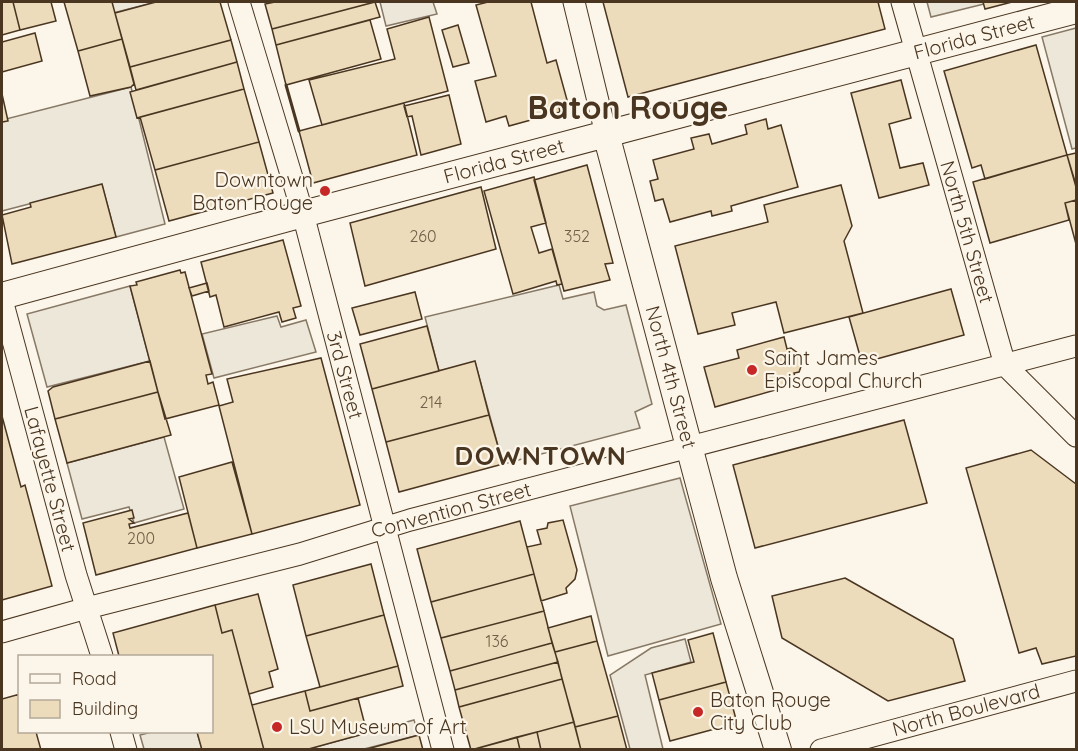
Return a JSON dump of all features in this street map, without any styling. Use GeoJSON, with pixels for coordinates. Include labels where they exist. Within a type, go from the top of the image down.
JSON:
{"type":"FeatureCollection","features":[{"type":"Feature","properties":{"kind":"main road","name":"Florida Street"},"geometry":{"type":"LineString","coordinates":[[2,298],[303,214],[1077,10]]}},
{"type":"Feature","properties":{"kind":"main road","name":"North 4th Street"},"geometry":{"type":"LineString","coordinates":[[606,134],[724,578],[778,750]]}},
{"type":"Feature","properties":{"kind":"street","name":"3rd Street"},"geometry":{"type":"LineString","coordinates":[[239,2],[303,214],[443,750]]}},
{"type":"Feature","properties":{"kind":"street","name":"North 4th Street"},"geometry":{"type":"LineString","coordinates":[[574,2],[606,134]]}},
{"type":"Feature","properties":{"kind":"street","name":"North 5th Street"},"geometry":{"type":"LineString","coordinates":[[902,2],[1005,365],[1077,436]]}},
{"type":"Feature","properties":{"kind":"street","name":"Lafayette Street"},"geometry":{"type":"LineString","coordinates":[[2,298],[101,655]]}},
{"type":"Feature","properties":{"kind":"street","name":"Convention Street"},"geometry":{"type":"LineString","coordinates":[[2,632],[300,554],[385,528],[690,446],[1077,346]]}},
{"type":"Feature","properties":{"kind":"street","name":"North Boulevard"},"geometry":{"type":"LineString","coordinates":[[821,750],[1077,681]]}},
{"type":"Feature","properties":{"kind":"street"},"geometry":{"type":"LineString","coordinates":[[121,733],[126,750]]}},
{"type":"Feature","properties":{"kind":"shaded area"},"geometry":{"type":"Polygon","coordinates":[[[109,2],[156,2],[113,13],[109,2]]]}},
{"type":"Feature","properties":{"kind":"shaded area"},"geometry":{"type":"Polygon","coordinates":[[[380,2],[433,2],[437,14],[386,26],[380,2]]]}},
{"type":"Feature","properties":{"kind":"shaded area"},"geometry":{"type":"Polygon","coordinates":[[[927,2],[983,2],[984,4],[931,17],[927,2]]]}},
{"type":"Feature","properties":{"kind":"shaded area"},"geometry":{"type":"Polygon","coordinates":[[[1076,28],[1076,148],[1072,149],[1042,37],[1076,28]]]}},
{"type":"Feature","properties":{"kind":"shaded area"},"geometry":{"type":"Polygon","coordinates":[[[131,87],[165,224],[116,237],[102,185],[2,211],[2,120],[131,87]]]}},
{"type":"Feature","properties":{"kind":"shaded area"},"geometry":{"type":"Polygon","coordinates":[[[559,285],[563,299],[594,292],[597,306],[604,310],[626,305],[652,404],[635,412],[640,428],[503,464],[475,362],[439,371],[425,317],[559,285]]]}},
{"type":"Feature","properties":{"kind":"shaded area"},"geometry":{"type":"Polygon","coordinates":[[[130,286],[150,361],[47,387],[27,314],[130,286]]]}},
{"type":"Feature","properties":{"kind":"shaded area"},"geometry":{"type":"Polygon","coordinates":[[[277,316],[281,327],[306,320],[316,352],[214,378],[202,334],[277,316]]]}},
{"type":"Feature","properties":{"kind":"shaded area"},"geometry":{"type":"Polygon","coordinates":[[[164,437],[184,509],[134,523],[129,507],[82,519],[67,463],[164,437]]]}},
{"type":"Feature","properties":{"kind":"shaded area"},"geometry":{"type":"Polygon","coordinates":[[[680,478],[721,624],[608,656],[570,506],[680,478]]]}},
{"type":"Feature","properties":{"kind":"shaded area"},"geometry":{"type":"Polygon","coordinates":[[[685,639],[691,662],[645,675],[663,749],[630,749],[610,675],[651,648],[685,639]]]}},
{"type":"Feature","properties":{"kind":"shaded area"},"geometry":{"type":"Polygon","coordinates":[[[414,720],[419,735],[364,749],[305,750],[414,720]]]}},
{"type":"Feature","properties":{"kind":"shaded area"},"geometry":{"type":"Polygon","coordinates":[[[197,733],[202,749],[144,749],[140,735],[197,733]]]}},
{"type":"Feature","properties":{"kind":"building"},"geometry":{"type":"Polygon","coordinates":[[[2,2],[13,2],[20,30],[2,35],[2,2]]]}},
{"type":"Feature","properties":{"kind":"building"},"geometry":{"type":"Polygon","coordinates":[[[13,2],[51,2],[56,21],[20,30],[13,2]]]}},
{"type":"Feature","properties":{"kind":"building"},"geometry":{"type":"Polygon","coordinates":[[[64,2],[112,2],[122,39],[78,51],[64,2]]]}},
{"type":"Feature","properties":{"kind":"building"},"geometry":{"type":"Polygon","coordinates":[[[156,2],[220,2],[231,40],[130,67],[115,13],[156,2]]]}},
{"type":"Feature","properties":{"kind":"building"},"geometry":{"type":"Polygon","coordinates":[[[275,2],[375,2],[272,29],[265,4],[275,2]]]}},
{"type":"Feature","properties":{"kind":"building"},"geometry":{"type":"Polygon","coordinates":[[[375,2],[380,17],[276,45],[272,29],[375,2]]]}},
{"type":"Feature","properties":{"kind":"building"},"geometry":{"type":"Polygon","coordinates":[[[488,2],[531,2],[547,63],[556,60],[567,100],[558,102],[560,112],[509,126],[506,116],[486,122],[475,81],[496,76],[476,5],[488,2]]]}},
{"type":"Feature","properties":{"kind":"building"},"geometry":{"type":"Polygon","coordinates":[[[603,2],[878,2],[885,29],[628,97],[603,2]]]}},
{"type":"Feature","properties":{"kind":"building"},"geometry":{"type":"Polygon","coordinates":[[[983,2],[1012,2],[985,9],[983,2]]]}},
{"type":"Feature","properties":{"kind":"building"},"geometry":{"type":"Polygon","coordinates":[[[429,17],[448,91],[322,125],[309,80],[395,59],[387,29],[429,17]]]}},
{"type":"Feature","properties":{"kind":"building"},"geometry":{"type":"Polygon","coordinates":[[[370,20],[381,59],[286,85],[276,45],[370,20]]]}},
{"type":"Feature","properties":{"kind":"building"},"geometry":{"type":"Polygon","coordinates":[[[458,25],[469,63],[453,67],[442,30],[458,25]]]}},
{"type":"Feature","properties":{"kind":"building"},"geometry":{"type":"Polygon","coordinates":[[[35,33],[42,61],[2,72],[2,42],[35,33]]]}},
{"type":"Feature","properties":{"kind":"building"},"geometry":{"type":"Polygon","coordinates":[[[122,39],[134,84],[131,87],[90,96],[78,51],[122,39]]]}},
{"type":"Feature","properties":{"kind":"building"},"geometry":{"type":"Polygon","coordinates":[[[231,40],[237,62],[136,90],[130,67],[231,40]]]}},
{"type":"Feature","properties":{"kind":"building"},"geometry":{"type":"Polygon","coordinates":[[[1036,45],[1067,155],[985,179],[981,165],[972,168],[944,71],[1036,45]]]}},
{"type":"Feature","properties":{"kind":"building"},"geometry":{"type":"Polygon","coordinates":[[[237,62],[244,89],[137,118],[130,92],[237,62]]]}},
{"type":"Feature","properties":{"kind":"building"},"geometry":{"type":"Polygon","coordinates":[[[901,80],[911,118],[889,124],[900,168],[923,163],[929,185],[879,198],[851,93],[901,80]]]}},
{"type":"Feature","properties":{"kind":"building"},"geometry":{"type":"Polygon","coordinates":[[[244,89],[259,142],[155,170],[140,117],[244,89]]]}},
{"type":"Feature","properties":{"kind":"building"},"geometry":{"type":"Polygon","coordinates":[[[2,94],[8,121],[2,122],[2,94]]]}},
{"type":"Feature","properties":{"kind":"building"},"geometry":{"type":"Polygon","coordinates":[[[449,95],[461,144],[421,155],[412,116],[407,117],[404,106],[449,95]]]}},
{"type":"Feature","properties":{"kind":"building"},"geometry":{"type":"Polygon","coordinates":[[[404,103],[417,155],[313,183],[299,131],[404,103]]]}},
{"type":"Feature","properties":{"kind":"building"},"geometry":{"type":"Polygon","coordinates":[[[766,119],[768,129],[781,125],[798,187],[731,206],[732,211],[712,216],[711,211],[670,222],[663,199],[655,201],[650,181],[658,179],[653,160],[694,149],[691,138],[709,134],[712,144],[747,134],[745,125],[766,119]]]}},
{"type":"Feature","properties":{"kind":"building"},"geometry":{"type":"Polygon","coordinates":[[[259,142],[273,193],[169,221],[155,170],[259,142]]]}},
{"type":"Feature","properties":{"kind":"building"},"geometry":{"type":"Polygon","coordinates":[[[1076,153],[1076,185],[1067,155],[1076,153]]]}},
{"type":"Feature","properties":{"kind":"building"},"geometry":{"type":"Polygon","coordinates":[[[1067,155],[1076,187],[1076,200],[1065,203],[1069,220],[990,243],[973,182],[1067,155]]]}},
{"type":"Feature","properties":{"kind":"building"},"geometry":{"type":"Polygon","coordinates":[[[587,165],[613,263],[605,264],[610,280],[564,291],[534,180],[587,165]]]}},
{"type":"Feature","properties":{"kind":"building"},"geometry":{"type":"Polygon","coordinates":[[[534,177],[546,223],[531,227],[539,253],[552,249],[562,284],[557,285],[556,281],[513,294],[484,191],[534,177]]]}},
{"type":"Feature","properties":{"kind":"building"},"geometry":{"type":"Polygon","coordinates":[[[102,184],[116,237],[12,264],[2,215],[31,207],[30,203],[102,184]]]}},
{"type":"Feature","properties":{"kind":"building"},"geometry":{"type":"Polygon","coordinates":[[[841,185],[852,226],[844,241],[863,313],[784,333],[776,302],[732,313],[735,325],[698,334],[675,246],[768,222],[764,205],[841,185]]]}},
{"type":"Feature","properties":{"kind":"building"},"geometry":{"type":"Polygon","coordinates":[[[481,187],[496,249],[365,286],[350,223],[481,187]]]}},
{"type":"Feature","properties":{"kind":"building"},"geometry":{"type":"Polygon","coordinates":[[[1076,200],[1076,244],[1065,203],[1076,200]]]}},
{"type":"Feature","properties":{"kind":"building"},"geometry":{"type":"Polygon","coordinates":[[[283,240],[301,306],[293,308],[296,318],[282,322],[279,312],[224,327],[216,295],[210,297],[201,262],[283,240]]]}},
{"type":"Feature","properties":{"kind":"building"},"geometry":{"type":"Polygon","coordinates":[[[180,270],[181,273],[185,272],[212,374],[206,375],[208,384],[213,382],[219,405],[165,419],[130,286],[137,285],[136,282],[180,270]]]}},
{"type":"Feature","properties":{"kind":"building"},"geometry":{"type":"Polygon","coordinates":[[[207,283],[209,291],[192,296],[189,288],[207,283]]]}},
{"type":"Feature","properties":{"kind":"building"},"geometry":{"type":"Polygon","coordinates":[[[951,289],[964,335],[862,363],[849,317],[951,289]]]}},
{"type":"Feature","properties":{"kind":"building"},"geometry":{"type":"Polygon","coordinates":[[[415,292],[422,319],[360,335],[352,308],[415,292]]]}},
{"type":"Feature","properties":{"kind":"building"},"geometry":{"type":"Polygon","coordinates":[[[427,326],[439,371],[372,389],[360,344],[427,326]]]}},
{"type":"Feature","properties":{"kind":"building","name":"Saint James Episcopal Church"},"geometry":{"type":"Polygon","coordinates":[[[784,337],[787,349],[791,348],[799,354],[802,364],[799,372],[794,373],[797,384],[715,407],[704,367],[739,358],[737,350],[784,337]]]}},
{"type":"Feature","properties":{"kind":"building"},"geometry":{"type":"Polygon","coordinates":[[[321,358],[360,505],[252,534],[219,406],[233,402],[227,379],[321,358]]]}},
{"type":"Feature","properties":{"kind":"building"},"geometry":{"type":"Polygon","coordinates":[[[150,361],[158,392],[55,419],[48,391],[53,387],[150,361]]]}},
{"type":"Feature","properties":{"kind":"building"},"geometry":{"type":"Polygon","coordinates":[[[475,361],[489,415],[386,442],[372,389],[475,361]]]}},
{"type":"Feature","properties":{"kind":"building"},"geometry":{"type":"Polygon","coordinates":[[[158,392],[171,435],[67,463],[55,419],[158,392]]]}},
{"type":"Feature","properties":{"kind":"building"},"geometry":{"type":"Polygon","coordinates":[[[489,415],[503,464],[399,492],[386,442],[489,415]]]}},
{"type":"Feature","properties":{"kind":"building"},"geometry":{"type":"Polygon","coordinates":[[[2,416],[21,487],[25,485],[52,586],[2,600],[2,416]]]}},
{"type":"Feature","properties":{"kind":"building"},"geometry":{"type":"Polygon","coordinates":[[[904,420],[927,503],[755,548],[733,465],[904,420]]]}},
{"type":"Feature","properties":{"kind":"building"},"geometry":{"type":"Polygon","coordinates":[[[1031,450],[1076,484],[1076,656],[1042,664],[1036,648],[1019,653],[966,468],[1031,450]]]}},
{"type":"Feature","properties":{"kind":"building"},"geometry":{"type":"Polygon","coordinates":[[[232,462],[252,534],[197,548],[179,477],[232,462]]]}},
{"type":"Feature","properties":{"kind":"building"},"geometry":{"type":"Polygon","coordinates":[[[132,510],[134,518],[129,519],[134,523],[129,524],[130,528],[188,513],[197,548],[96,575],[83,523],[132,510]]]}},
{"type":"Feature","properties":{"kind":"building"},"geometry":{"type":"Polygon","coordinates":[[[563,520],[577,570],[575,579],[566,588],[567,593],[541,601],[527,547],[541,544],[537,530],[547,528],[548,523],[563,520]]]}},
{"type":"Feature","properties":{"kind":"building"},"geometry":{"type":"Polygon","coordinates":[[[520,521],[534,574],[431,602],[417,549],[520,521]]]}},
{"type":"Feature","properties":{"kind":"building"},"geometry":{"type":"Polygon","coordinates":[[[371,564],[384,615],[306,636],[293,585],[371,564]]]}},
{"type":"Feature","properties":{"kind":"building"},"geometry":{"type":"Polygon","coordinates":[[[534,574],[544,611],[441,638],[431,602],[534,574]]]}},
{"type":"Feature","properties":{"kind":"building"},"geometry":{"type":"Polygon","coordinates":[[[845,578],[953,639],[965,681],[888,701],[782,638],[772,596],[845,578]]]}},
{"type":"Feature","properties":{"kind":"building"},"geometry":{"type":"Polygon","coordinates":[[[258,594],[278,669],[269,672],[273,687],[249,694],[232,630],[222,633],[215,605],[258,594]]]}},
{"type":"Feature","properties":{"kind":"building"},"geometry":{"type":"Polygon","coordinates":[[[215,605],[222,633],[232,630],[264,750],[202,750],[197,733],[213,733],[213,655],[119,655],[113,633],[215,605]]]}},
{"type":"Feature","properties":{"kind":"building"},"geometry":{"type":"Polygon","coordinates":[[[544,611],[552,643],[450,671],[441,638],[544,611]]]}},
{"type":"Feature","properties":{"kind":"building"},"geometry":{"type":"Polygon","coordinates":[[[384,615],[398,666],[320,687],[306,636],[384,615]]]}},
{"type":"Feature","properties":{"kind":"building"},"geometry":{"type":"Polygon","coordinates":[[[591,616],[597,641],[555,652],[548,628],[591,616]]]}},
{"type":"Feature","properties":{"kind":"building"},"geometry":{"type":"Polygon","coordinates":[[[713,633],[726,682],[659,700],[652,673],[694,662],[688,640],[713,633]]]}},
{"type":"Feature","properties":{"kind":"building"},"geometry":{"type":"Polygon","coordinates":[[[597,641],[618,716],[575,727],[555,652],[597,641]]]}},
{"type":"Feature","properties":{"kind":"building"},"geometry":{"type":"Polygon","coordinates":[[[552,643],[558,662],[455,690],[450,671],[552,643]]]}},
{"type":"Feature","properties":{"kind":"building"},"geometry":{"type":"Polygon","coordinates":[[[558,662],[562,679],[459,707],[455,690],[558,662]]]}},
{"type":"Feature","properties":{"kind":"building"},"geometry":{"type":"Polygon","coordinates":[[[398,666],[403,686],[310,711],[305,691],[398,666]]]}},
{"type":"Feature","properties":{"kind":"building"},"geometry":{"type":"Polygon","coordinates":[[[562,679],[574,722],[471,750],[459,707],[562,679]]]}},
{"type":"Feature","properties":{"kind":"building","name":"Baton Rouge City Club"},"geometry":{"type":"Polygon","coordinates":[[[726,682],[737,723],[670,741],[659,700],[726,682]]]}},
{"type":"Feature","properties":{"kind":"building"},"geometry":{"type":"Polygon","coordinates":[[[305,691],[310,711],[358,698],[367,733],[305,750],[264,750],[252,705],[305,691]]]}},
{"type":"Feature","properties":{"kind":"building"},"geometry":{"type":"Polygon","coordinates":[[[18,695],[18,733],[36,733],[41,750],[2,750],[2,699],[18,695]]]}},
{"type":"Feature","properties":{"kind":"building"},"geometry":{"type":"Polygon","coordinates":[[[618,716],[627,750],[581,750],[575,727],[618,716]]]}},
{"type":"Feature","properties":{"kind":"building"},"geometry":{"type":"Polygon","coordinates":[[[574,722],[581,750],[541,750],[537,732],[574,722]]]}},
{"type":"Feature","properties":{"kind":"building"},"geometry":{"type":"Polygon","coordinates":[[[537,732],[541,750],[520,750],[517,737],[537,732]]]}},
{"type":"Feature","properties":{"kind":"building"},"geometry":{"type":"Polygon","coordinates":[[[419,735],[423,750],[367,750],[367,749],[419,735]]]}},
{"type":"Feature","properties":{"kind":"building"},"geometry":{"type":"Polygon","coordinates":[[[517,737],[520,750],[471,750],[517,737]]]}},
{"type":"Feature","properties":{"kind":"wall"},"geometry":{"type":"LineString","coordinates":[[286,85],[299,131]]}},
{"type":"Feature","properties":{"kind":"place","name":"Downtown Baton Rouge"},"geometry":{"type":"Point","coordinates":[325,191]}},
{"type":"Feature","properties":{"kind":"place","name":"Saint James Episcopal Church"},"geometry":{"type":"Point","coordinates":[752,370]}},
{"type":"Feature","properties":{"kind":"place","name":"Baton Rouge City Club"},"geometry":{"type":"Point","coordinates":[698,712]}},
{"type":"Feature","properties":{"kind":"place","name":"LSU Museum of Art"},"geometry":{"type":"Point","coordinates":[277,727]}},
{"type":"Feature","properties":{"kind":"district","name":"Baton Rouge"},"geometry":{"type":"Point","coordinates":[628,108]}},
{"type":"Feature","properties":{"kind":"district","name":"DOWNTOWN"},"geometry":{"type":"Point","coordinates":[541,456]}}]}
